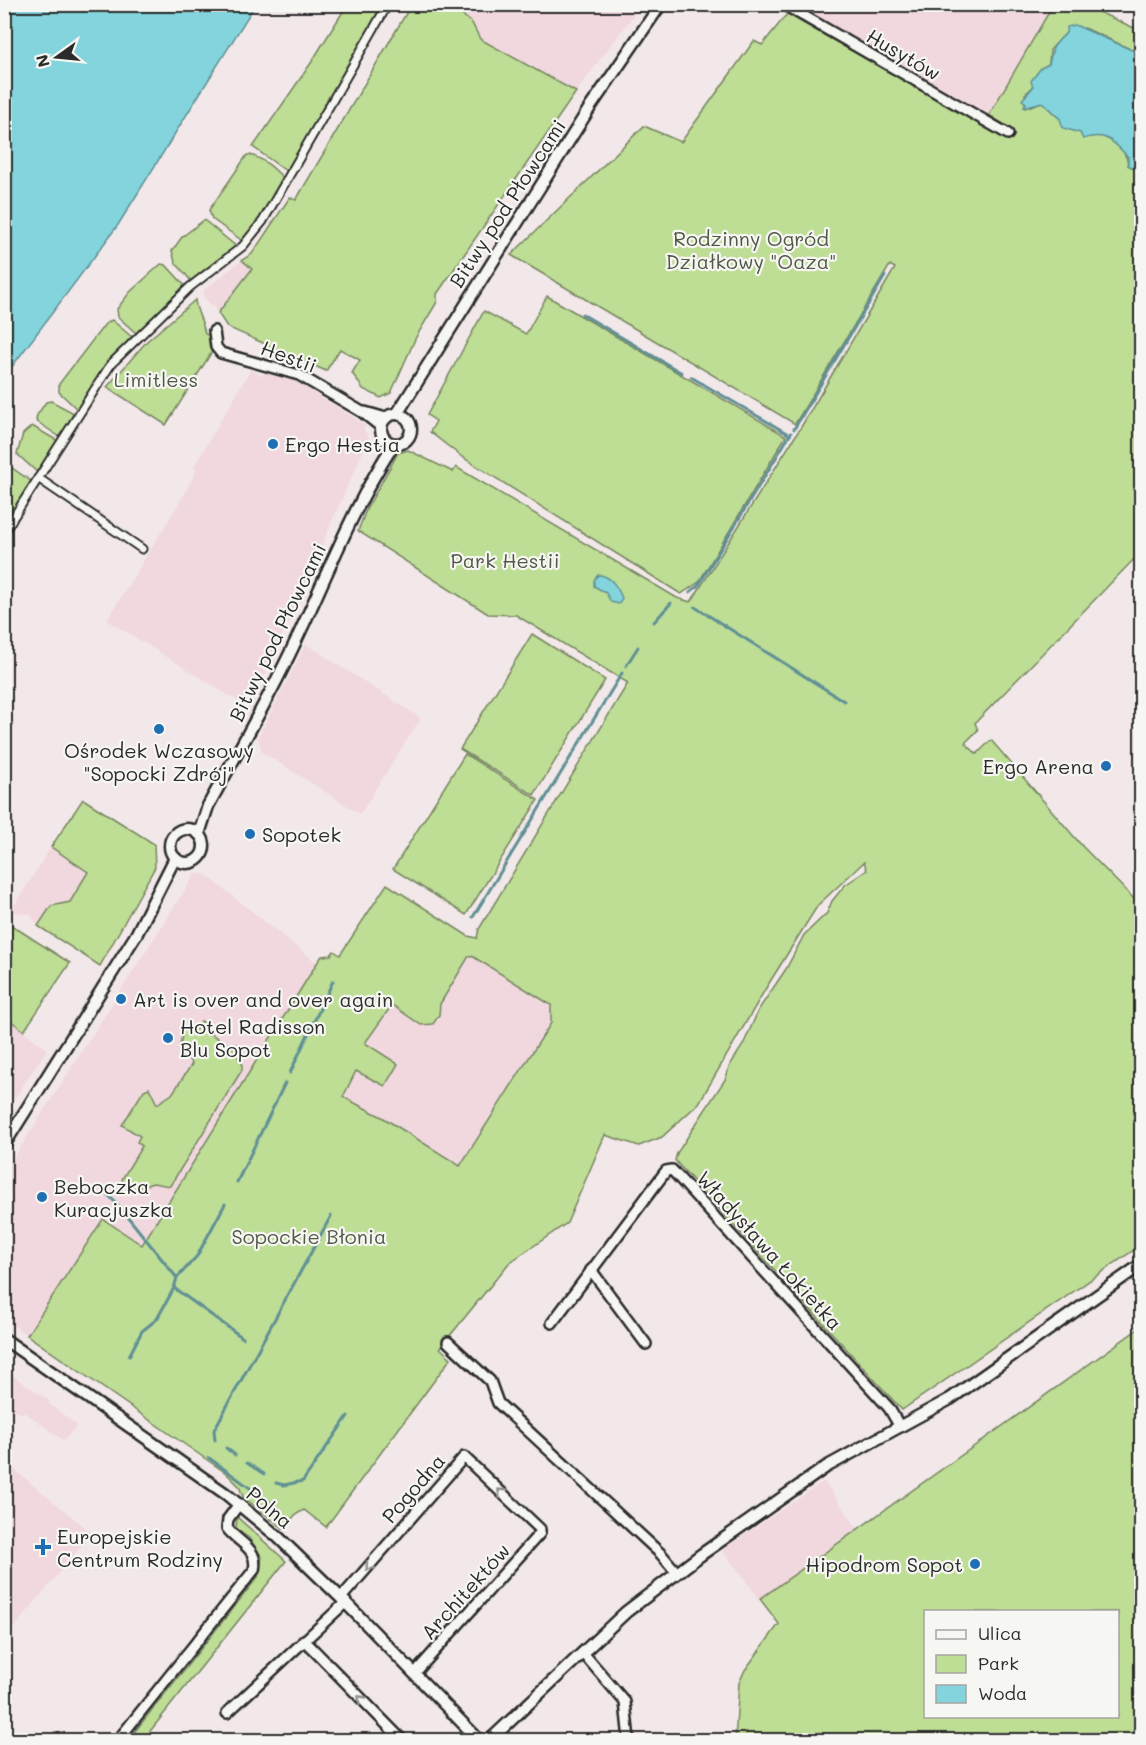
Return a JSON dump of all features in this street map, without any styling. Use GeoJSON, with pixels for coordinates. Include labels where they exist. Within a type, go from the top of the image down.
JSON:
{"type":"FeatureCollection","features":[{"type":"Feature","properties":{"kind":"street"},"geometry":{"type":"LineString","coordinates":[[4,532],[84,404],[119,355],[190,286],[243,246],[263,221],[388,4]]}},
{"type":"Feature","properties":{"kind":"street","name":"Bitwy pod Płowcami"},"geometry":{"type":"LineString","coordinates":[[4,1145],[108,982],[180,860],[193,862],[202,854],[204,846],[194,831],[299,634],[390,442],[406,441],[411,433],[412,427],[393,419],[593,102],[660,4]]}},
{"type":"Feature","properties":{"kind":"street","name":"Husytów"},"geometry":{"type":"LineString","coordinates":[[783,4],[1008,134]]}},
{"type":"Feature","properties":{"kind":"street","name":"Hestii"},"geometry":{"type":"LineString","coordinates":[[214,331],[216,346],[221,352],[298,375],[362,412],[393,419]]}},
{"type":"Feature","properties":{"kind":"street"},"geometry":{"type":"LineString","coordinates":[[390,442],[393,419]]}},
{"type":"Feature","properties":{"kind":"street"},"geometry":{"type":"LineString","coordinates":[[38,478],[142,549]]}},
{"type":"Feature","properties":{"kind":"street"},"geometry":{"type":"LineString","coordinates":[[180,860],[170,846],[173,837],[179,831],[194,831]]}},
{"type":"Feature","properties":{"kind":"street","name":"Władysława Łokietka"},"geometry":{"type":"LineString","coordinates":[[552,1323],[666,1171],[672,1170],[889,1408],[900,1426]]}},
{"type":"Feature","properties":{"kind":"street"},"geometry":{"type":"LineString","coordinates":[[489,1740],[636,1604],[677,1573],[826,1467],[950,1399],[1142,1264]]}},
{"type":"Feature","properties":{"kind":"street"},"geometry":{"type":"LineString","coordinates":[[591,1270],[646,1344]]}},
{"type":"Feature","properties":{"kind":"street","name":"Polna"},"geometry":{"type":"LineString","coordinates":[[4,1340],[239,1504],[298,1555],[344,1600],[479,1740]]}},
{"type":"Feature","properties":{"kind":"street"},"geometry":{"type":"LineString","coordinates":[[448,1342],[490,1381],[498,1403],[661,1554],[677,1573]]}},
{"type":"Feature","properties":{"kind":"street","name":"Pogodna"},"geometry":{"type":"LineString","coordinates":[[344,1600],[464,1457],[540,1529],[540,1533]]}},
{"type":"Feature","properties":{"kind":"street"},"geometry":{"type":"LineString","coordinates":[[118,1740],[254,1570],[256,1563],[253,1552],[227,1528],[228,1519],[239,1504]]}},
{"type":"Feature","properties":{"kind":"street","name":"Architektów"},"geometry":{"type":"LineString","coordinates":[[415,1673],[540,1533]]}},
{"type":"Feature","properties":{"kind":"street"},"geometry":{"type":"LineString","coordinates":[[227,1713],[344,1600]]}},
{"type":"Feature","properties":{"kind":"street"},"geometry":{"type":"LineString","coordinates":[[304,1640],[402,1740]]}},
{"type":"Feature","properties":{"kind":"street"},"geometry":{"type":"LineString","coordinates":[[583,1653],[622,1697],[628,1716],[629,1740]]}},
{"type":"Feature","properties":{"kind":"shaded area"},"geometry":{"type":"Polygon","coordinates":[[[418,5],[641,5],[576,92],[418,5]]]}},
{"type":"Feature","properties":{"kind":"shaded area"},"geometry":{"type":"Polygon","coordinates":[[[796,5],[1053,5],[989,115],[796,5]]]}},
{"type":"Feature","properties":{"kind":"shaded area"},"geometry":{"type":"Polygon","coordinates":[[[242,260],[253,269],[218,313],[203,296],[204,290],[242,260]]]}},
{"type":"Feature","properties":{"kind":"shaded area"},"geometry":{"type":"Polygon","coordinates":[[[251,369],[262,376],[265,371],[292,379],[365,425],[364,430],[369,438],[298,606],[264,669],[267,672],[262,680],[258,678],[244,705],[107,620],[184,495],[196,471],[194,466],[251,369]]]}},
{"type":"Feature","properties":{"kind":"shaded area"},"geometry":{"type":"Polygon","coordinates":[[[306,644],[421,718],[360,814],[262,752],[258,737],[306,644]]]}},
{"type":"Feature","properties":{"kind":"shaded area"},"geometry":{"type":"Polygon","coordinates":[[[51,847],[89,872],[70,902],[51,906],[38,926],[30,914],[20,914],[12,909],[51,847]]]}},
{"type":"Feature","properties":{"kind":"shaded area"},"geometry":{"type":"Polygon","coordinates":[[[195,874],[205,874],[317,963],[142,1246],[102,1220],[27,1335],[5,1320],[4,1173],[195,874]]]}},
{"type":"Feature","properties":{"kind":"shaded area"},"geometry":{"type":"Polygon","coordinates":[[[469,956],[551,1005],[551,1022],[460,1166],[382,1117],[343,1098],[356,1071],[386,1083],[398,1063],[364,1043],[392,1005],[421,1025],[438,1014],[440,1004],[469,956]]]}},
{"type":"Feature","properties":{"kind":"shaded area"},"geometry":{"type":"Polygon","coordinates":[[[4,1016],[47,1049],[15,1098],[5,1091],[4,1016]]]}},
{"type":"Feature","properties":{"kind":"shaded area"},"geometry":{"type":"Polygon","coordinates":[[[4,1370],[50,1401],[49,1404],[77,1425],[64,1441],[26,1413],[19,1413],[5,1404],[4,1370]]]}},
{"type":"Feature","properties":{"kind":"shaded area","name":"Europejskie Centrum Rodziny"},"geometry":{"type":"Polygon","coordinates":[[[4,1461],[92,1533],[5,1639],[4,1639],[4,1461]]]}},
{"type":"Feature","properties":{"kind":"shaded area"},"geometry":{"type":"Polygon","coordinates":[[[824,1481],[858,1529],[760,1599],[722,1550],[824,1481]]]}},
{"type":"Feature","properties":{"kind":"green space"},"geometry":{"type":"Polygon","coordinates":[[[347,5],[386,5],[290,174],[253,147],[311,63],[347,5]]]}},
{"type":"Feature","properties":{"kind":"green space"},"geometry":{"type":"Polygon","coordinates":[[[411,5],[450,5],[472,23],[480,39],[576,92],[437,294],[437,302],[416,337],[391,393],[381,398],[363,389],[352,373],[360,360],[340,349],[326,371],[227,327],[218,313],[252,269],[242,260],[252,254],[290,197],[296,200],[411,5]]]}},
{"type":"Feature","properties":{"kind":"green space"},"geometry":{"type":"Polygon","coordinates":[[[1053,5],[1083,5],[1141,31],[1141,54],[1085,28],[1066,33],[1050,50],[1049,64],[1041,68],[1035,76],[1033,87],[1025,94],[1025,108],[1042,102],[1055,115],[1069,123],[1110,140],[1125,155],[1128,165],[1141,172],[1141,552],[975,723],[978,730],[965,743],[977,754],[991,740],[1083,847],[1141,906],[1141,1245],[902,1410],[675,1160],[677,1153],[726,1078],[729,1067],[743,1045],[759,1009],[786,969],[804,935],[827,913],[832,901],[845,885],[867,870],[864,862],[818,905],[766,988],[699,1103],[662,1137],[639,1146],[605,1135],[567,1223],[509,1263],[440,1348],[451,1358],[326,1527],[304,1510],[295,1515],[284,1529],[243,1497],[239,1486],[226,1473],[27,1335],[103,1219],[142,1245],[317,963],[322,956],[331,955],[334,951],[340,955],[387,884],[468,936],[477,938],[479,929],[628,683],[516,615],[488,614],[358,531],[366,510],[398,453],[408,450],[453,472],[456,467],[677,598],[691,602],[801,427],[895,268],[890,265],[795,424],[511,255],[644,126],[681,142],[754,41],[762,45],[787,14],[1005,138],[1011,129],[989,115],[1053,5]],[[469,956],[440,1004],[439,1015],[433,1024],[421,1025],[392,1005],[365,1043],[398,1064],[385,1086],[356,1071],[343,1097],[382,1117],[460,1166],[551,1023],[551,1005],[469,956]]]}},
{"type":"Feature","properties":{"kind":"green space"},"geometry":{"type":"Polygon","coordinates":[[[247,155],[263,161],[286,181],[244,242],[212,219],[209,210],[247,155]]]}},
{"type":"Feature","properties":{"kind":"green space"},"geometry":{"type":"Polygon","coordinates":[[[204,220],[237,247],[192,282],[175,262],[172,251],[182,237],[204,220]]]}},
{"type":"Feature","properties":{"kind":"green space"},"geometry":{"type":"Polygon","coordinates":[[[161,264],[166,265],[186,287],[137,334],[118,317],[117,309],[130,292],[161,264]]]}},
{"type":"Feature","properties":{"kind":"green space"},"geometry":{"type":"Polygon","coordinates":[[[547,296],[786,436],[699,582],[681,594],[462,457],[430,432],[436,421],[427,415],[484,311],[526,334],[547,296]]]}},
{"type":"Feature","properties":{"kind":"green space","name":"Limitless"},"geometry":{"type":"Polygon","coordinates":[[[195,300],[205,334],[212,336],[213,350],[166,425],[107,387],[147,341],[195,300]]]}},
{"type":"Feature","properties":{"kind":"green space"},"geometry":{"type":"Polygon","coordinates":[[[112,320],[133,338],[106,366],[78,410],[59,392],[59,384],[105,324],[112,320]]]}},
{"type":"Feature","properties":{"kind":"green space"},"geometry":{"type":"Polygon","coordinates":[[[51,401],[74,413],[60,437],[36,421],[37,415],[46,402],[51,401]]]}},
{"type":"Feature","properties":{"kind":"green space"},"geometry":{"type":"Polygon","coordinates":[[[32,426],[58,441],[38,473],[17,454],[23,434],[32,426]]]}},
{"type":"Feature","properties":{"kind":"green space"},"geometry":{"type":"Polygon","coordinates":[[[7,468],[12,468],[32,482],[5,527],[7,468]]]}},
{"type":"Feature","properties":{"kind":"green space"},"geometry":{"type":"Polygon","coordinates":[[[532,634],[605,680],[534,795],[460,749],[532,634]]]}},
{"type":"Feature","properties":{"kind":"green space"},"geometry":{"type":"Polygon","coordinates":[[[465,754],[538,800],[466,915],[393,869],[465,754]]]}},
{"type":"Feature","properties":{"kind":"green space"},"geometry":{"type":"Polygon","coordinates":[[[83,799],[154,844],[155,867],[100,966],[38,926],[51,906],[70,902],[88,872],[51,847],[83,799]]]}},
{"type":"Feature","properties":{"kind":"green space"},"geometry":{"type":"Polygon","coordinates":[[[5,921],[70,963],[24,1031],[5,1016],[5,921]]]}},
{"type":"Feature","properties":{"kind":"green space"},"geometry":{"type":"Polygon","coordinates":[[[201,1021],[206,1024],[203,1029],[233,1048],[235,1044],[241,1048],[238,1057],[242,1063],[242,1070],[170,1186],[153,1183],[132,1190],[124,1184],[122,1179],[142,1146],[137,1142],[140,1136],[122,1125],[144,1090],[149,1088],[157,1104],[172,1094],[192,1064],[180,1046],[183,1029],[196,1029],[201,1021]]]}},
{"type":"Feature","properties":{"kind":"green space","name":"Hipodrom Sopot"},"geometry":{"type":"Polygon","coordinates":[[[1141,1327],[1141,1740],[735,1740],[739,1683],[745,1670],[779,1624],[760,1599],[1141,1327]]]}},
{"type":"Feature","properties":{"kind":"green space"},"geometry":{"type":"Polygon","coordinates":[[[237,1517],[286,1561],[143,1740],[128,1740],[258,1577],[262,1557],[249,1538],[236,1529],[237,1517]]]}},
{"type":"Feature","properties":{"kind":"water"},"geometry":{"type":"Polygon","coordinates":[[[5,4],[255,5],[118,225],[5,376],[5,4]]]}},
{"type":"Feature","properties":{"kind":"water"},"geometry":{"type":"Polygon","coordinates":[[[1075,25],[1141,54],[1141,172],[1128,165],[1128,157],[1108,139],[1097,136],[1083,139],[1080,133],[1063,128],[1060,119],[1042,102],[1024,107],[1026,103],[1022,100],[1033,87],[1031,81],[1041,68],[1049,64],[1053,49],[1066,33],[1067,27],[1075,25]]]}},
{"type":"Feature","properties":{"kind":"water"},"geometry":{"type":"Polygon","coordinates":[[[598,575],[607,577],[616,586],[622,598],[619,604],[611,602],[606,593],[594,586],[594,580],[598,575]]]}},
{"type":"Feature","properties":{"kind":"waterway"},"geometry":{"type":"LineString","coordinates":[[1034,11],[1038,4]]}},
{"type":"Feature","properties":{"kind":"waterway"},"geometry":{"type":"LineString","coordinates":[[794,429],[885,276]]}},
{"type":"Feature","properties":{"kind":"waterway"},"geometry":{"type":"LineString","coordinates":[[582,314],[682,373]]}},
{"type":"Feature","properties":{"kind":"waterway"},"geometry":{"type":"LineString","coordinates":[[691,377],[790,435]]}},
{"type":"Feature","properties":{"kind":"waterway"},"geometry":{"type":"LineString","coordinates":[[690,592],[698,586],[791,433]]}},
{"type":"Feature","properties":{"kind":"waterway"},"geometry":{"type":"LineString","coordinates":[[654,622],[671,603]]}},
{"type":"Feature","properties":{"kind":"waterway"},"geometry":{"type":"LineString","coordinates":[[695,607],[844,701]]}},
{"type":"Feature","properties":{"kind":"waterway"},"geometry":{"type":"LineString","coordinates":[[626,666],[638,647]]}},
{"type":"Feature","properties":{"kind":"waterway"},"geometry":{"type":"LineString","coordinates":[[473,917],[622,673]]}},
{"type":"Feature","properties":{"kind":"waterway"},"geometry":{"type":"LineString","coordinates":[[290,1073],[333,981]]}},
{"type":"Feature","properties":{"kind":"waterway"},"geometry":{"type":"LineString","coordinates":[[237,1182],[285,1083]]}},
{"type":"Feature","properties":{"kind":"waterway"},"geometry":{"type":"LineString","coordinates":[[100,1187],[119,1206],[177,1278],[174,1288],[243,1338]]}},
{"type":"Feature","properties":{"kind":"waterway"},"geometry":{"type":"LineString","coordinates":[[177,1278],[197,1256],[225,1204]]}},
{"type":"Feature","properties":{"kind":"waterway"},"geometry":{"type":"LineString","coordinates":[[215,1440],[214,1430],[331,1216]]}},
{"type":"Feature","properties":{"kind":"waterway"},"geometry":{"type":"LineString","coordinates":[[129,1356],[142,1331],[157,1319],[174,1288]]}},
{"type":"Feature","properties":{"kind":"waterway"},"geometry":{"type":"LineString","coordinates":[[276,1483],[284,1485],[303,1481],[348,1416]]}},
{"type":"Feature","properties":{"kind":"waterway"},"geometry":{"type":"LineString","coordinates":[[226,1448],[235,1455]]}},
{"type":"Feature","properties":{"kind":"waterway"},"geometry":{"type":"LineString","coordinates":[[209,1458],[279,1509]]}},
{"type":"Feature","properties":{"kind":"waterway"},"geometry":{"type":"LineString","coordinates":[[247,1463],[264,1474]]}},
{"type":"Feature","properties":{"kind":"place","name":"Ergo Hestia"},"geometry":{"type":"Point","coordinates":[273,444]}},
{"type":"Feature","properties":{"kind":"place","name":"Ośrodek Wczasowy \"Sopocki Zdrój\""},"geometry":{"type":"Point","coordinates":[159,729]}},
{"type":"Feature","properties":{"kind":"place","name":"Ergo Arena"},"geometry":{"type":"Point","coordinates":[1106,766]}},
{"type":"Feature","properties":{"kind":"place","name":"Sopotek"},"geometry":{"type":"Point","coordinates":[250,834]}},
{"type":"Feature","properties":{"kind":"place","name":"Art is over and over again"},"geometry":{"type":"Point","coordinates":[121,999]}},
{"type":"Feature","properties":{"kind":"place","name":"Hotel Radisson Blu Sopot"},"geometry":{"type":"Point","coordinates":[168,1038]}},
{"type":"Feature","properties":{"kind":"place","name":"Beboczka Kuracjuszka"},"geometry":{"type":"Point","coordinates":[42,1197]}},
{"type":"Feature","properties":{"kind":"place","name":"Europejskie Centrum Rodziny"},"geometry":{"type":"Point","coordinates":[43,1547]}},
{"type":"Feature","properties":{"kind":"place","name":"Hipodrom Sopot"},"geometry":{"type":"Point","coordinates":[975,1564]}},
{"type":"Feature","properties":{"kind":"park label","name":"Rodzinny Ogród Działkowy \"Oaza\""},"geometry":{"type":"Point","coordinates":[751,250]}},
{"type":"Feature","properties":{"kind":"park label","name":"Park Hestii"},"geometry":{"type":"Point","coordinates":[505,560]}},
{"type":"Feature","properties":{"kind":"park label","name":"Sopockie Błonia"},"geometry":{"type":"Point","coordinates":[309,1236]}}]}
